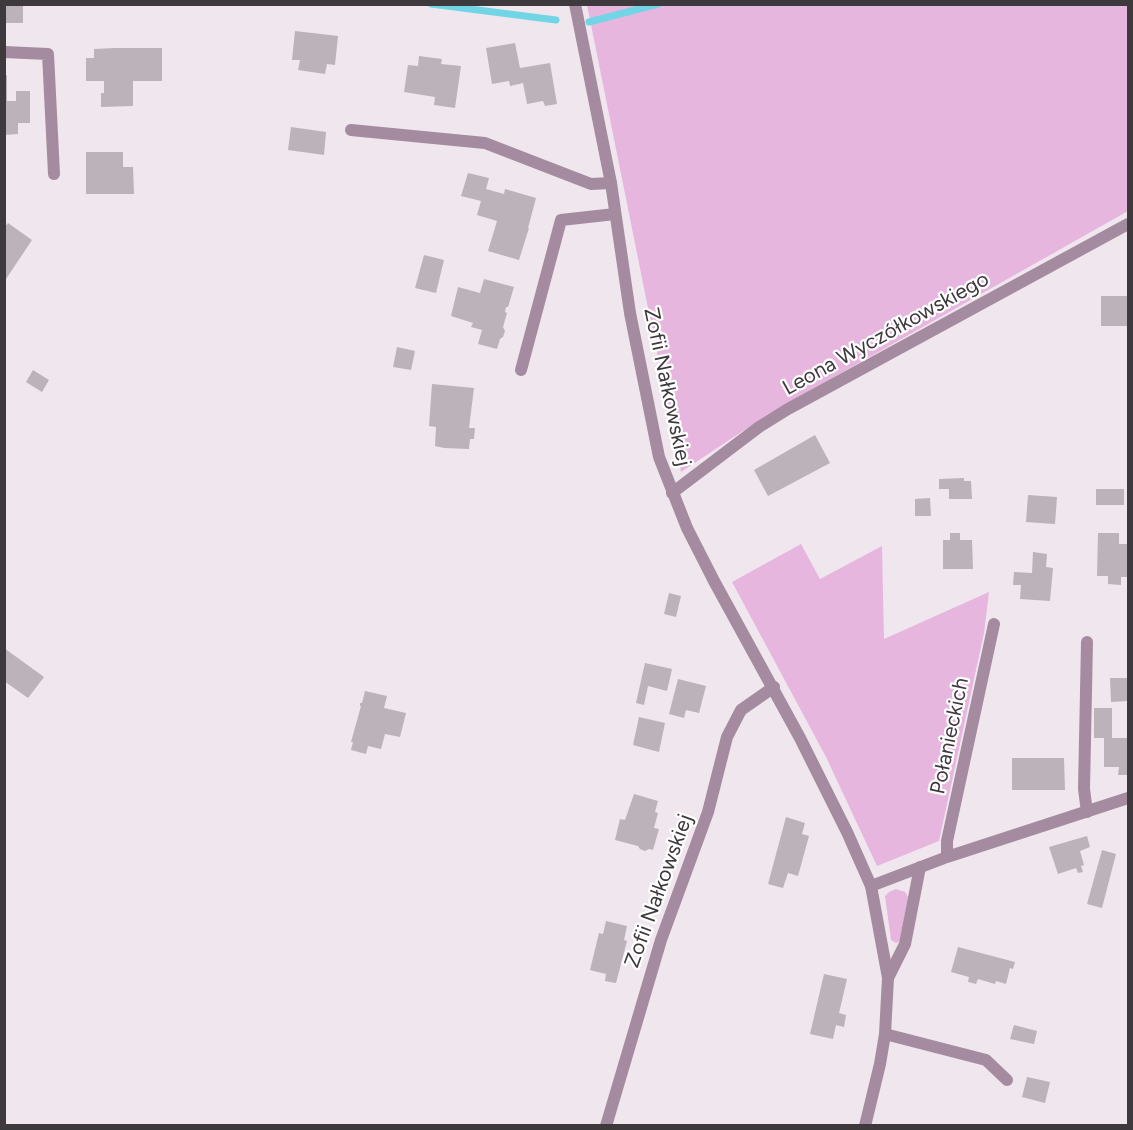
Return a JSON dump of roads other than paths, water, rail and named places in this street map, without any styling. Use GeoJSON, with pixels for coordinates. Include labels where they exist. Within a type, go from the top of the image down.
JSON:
{"type":"FeatureCollection","features":[{"type":"Feature","properties":{"kind":"street","name":"Zofii Nałkowskiej"},"geometry":{"type":"LineString","coordinates":[[574,4],[611,183],[630,313],[659,457],[672,493],[714,581],[774,687],[847,832],[871,886],[888,978],[885,1034],[865,1125]]}},
{"type":"Feature","properties":{"kind":"street"},"geometry":{"type":"LineString","coordinates":[[4,52],[48,54],[54,174]]}},
{"type":"Feature","properties":{"kind":"street"},"geometry":{"type":"LineString","coordinates":[[351,130],[485,143],[591,184],[611,183]]}},
{"type":"Feature","properties":{"kind":"street"},"geometry":{"type":"LineString","coordinates":[[521,370],[561,220],[615,214]]}},
{"type":"Feature","properties":{"kind":"street","name":"Leona Wyczółkowskiego"},"geometry":{"type":"LineString","coordinates":[[672,493],[759,427],[788,409],[1128,224]]}},
{"type":"Feature","properties":{"kind":"street","name":"Połanieckich"},"geometry":{"type":"LineString","coordinates":[[947,857],[947,842],[994,624]]}},
{"type":"Feature","properties":{"kind":"street"},"geometry":{"type":"LineString","coordinates":[[1088,642],[1084,789],[1088,812]]}},
{"type":"Feature","properties":{"kind":"street","name":"Zofii Nałkowskiej"},"geometry":{"type":"LineString","coordinates":[[606,1125],[661,940],[708,812],[727,737],[741,710],[774,687]]}},
{"type":"Feature","properties":{"kind":"street"},"geometry":{"type":"LineString","coordinates":[[871,886],[947,857],[1128,798]]}},
{"type":"Feature","properties":{"kind":"street","name":"Zofii Nałkowskiej"},"geometry":{"type":"LineString","coordinates":[[888,978],[905,944],[920,867]]}},
{"type":"Feature","properties":{"kind":"street"},"geometry":{"type":"LineString","coordinates":[[885,1034],[986,1060],[1006,1080]]}},
{"type":"Feature","properties":{"kind":"waterway"},"geometry":{"type":"LineString","coordinates":[[431,4],[556,20]]}},
{"type":"Feature","properties":{"kind":"waterway"},"geometry":{"type":"LineString","coordinates":[[589,22],[658,4]]}}]}
